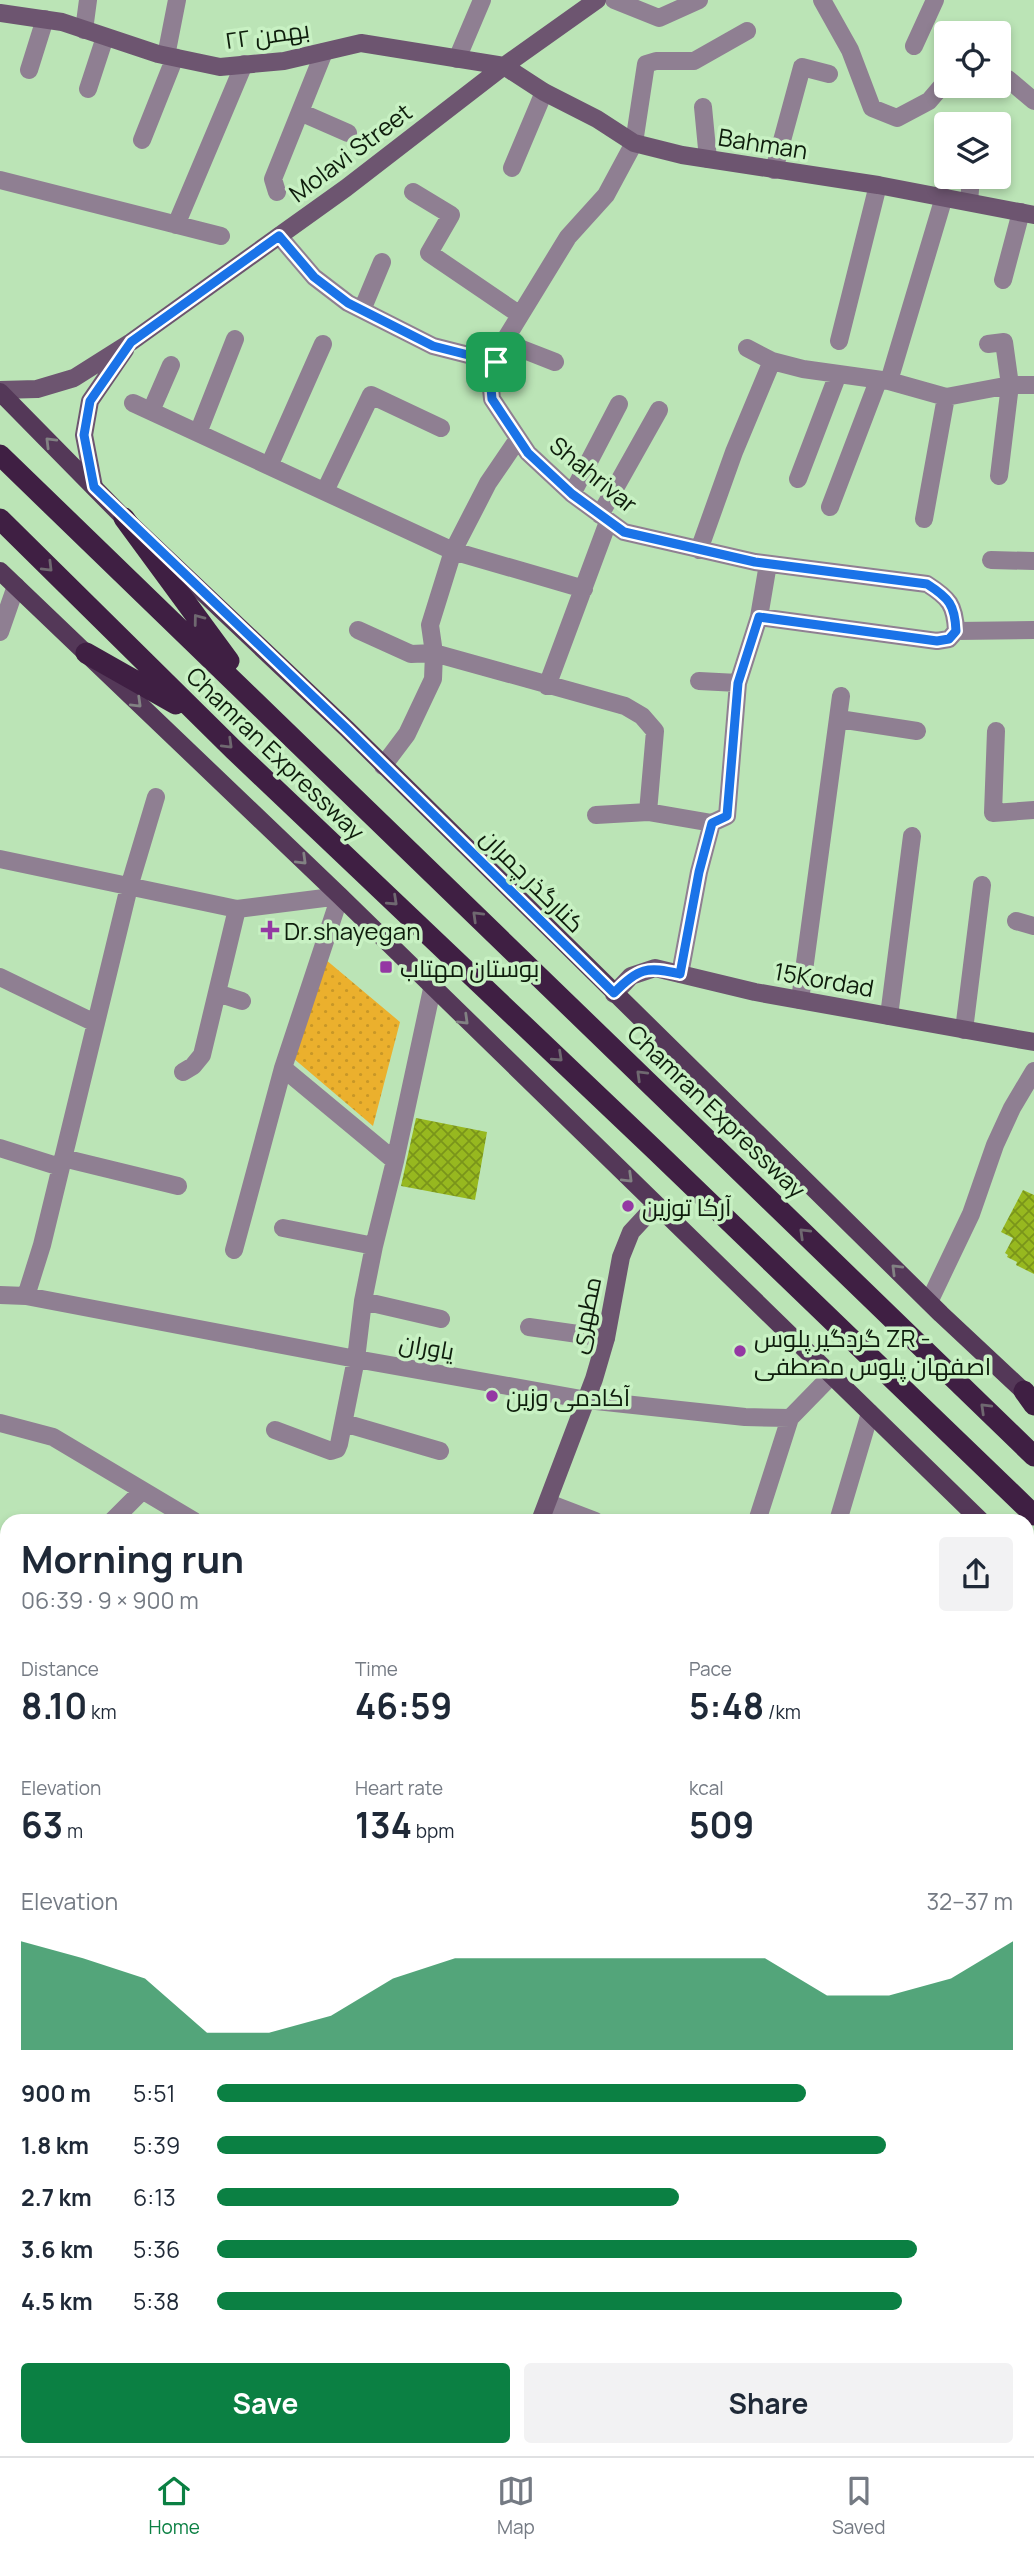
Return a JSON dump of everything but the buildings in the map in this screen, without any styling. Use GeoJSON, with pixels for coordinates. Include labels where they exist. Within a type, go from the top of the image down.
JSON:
{"type":"FeatureCollection","features":[{"type":"Feature","properties":{"kind":"highway","name":"Chamran Expressway"},"geometry":{"type":"LineString","coordinates":[[0,455],[1034,1456]]}},
{"type":"Feature","properties":{"kind":"highway"},"geometry":{"type":"LineString","coordinates":[[124,518],[268,713]]}},
{"type":"Feature","properties":{"kind":"highway","name":"Chamran Expressway"},"geometry":{"type":"LineString","coordinates":[[0,519],[200,717],[1033,1514]]}},
{"type":"Feature","properties":{"kind":"highway"},"geometry":{"type":"LineString","coordinates":[[86,653],[200,717]]}},
{"type":"Feature","properties":{"kind":"main road","name":"کنارگذر چمران"},"geometry":{"type":"LineString","coordinates":[[0,391],[124,518],[383,766],[1031,1399]]}},
{"type":"Feature","properties":{"kind":"main road"},"geometry":{"type":"LineString","coordinates":[[0,570],[974,1514]]}},
{"type":"Feature","properties":{"kind":"street"},"geometry":{"type":"LineString","coordinates":[[84,30],[88,0]]}},
{"type":"Feature","properties":{"kind":"street"},"geometry":{"type":"LineString","coordinates":[[142,140],[171,56],[177,0]]}},
{"type":"Feature","properties":{"kind":"street"},"geometry":{"type":"LineString","coordinates":[[457,59],[482,0]]}},
{"type":"Feature","properties":{"kind":"street","name":"Molavi Street"},"geometry":{"type":"LineString","coordinates":[[0,391],[37,389],[74,378],[131,342],[346,188],[503,66],[597,0]]}},
{"type":"Feature","properties":{"kind":"street"},"geometry":{"type":"LineString","coordinates":[[614,0],[659,18],[699,0]]}},
{"type":"Feature","properties":{"kind":"street"},"geometry":{"type":"LineString","coordinates":[[822,0],[850,50],[872,108],[897,118],[929,101],[934,95]]}},
{"type":"Feature","properties":{"kind":"street"},"geometry":{"type":"LineString","coordinates":[[914,46],[935,0]]}},
{"type":"Feature","properties":{"kind":"street","name":"۲۲ بهمن"},"geometry":{"type":"LineString","coordinates":[[3,9],[62,22],[171,56],[220,66],[284,61],[361,43],[503,66]]}},
{"type":"Feature","properties":{"kind":"street"},"geometry":{"type":"LineString","coordinates":[[29,70],[46,19]]}},
{"type":"Feature","properties":{"kind":"street"},"geometry":{"type":"LineString","coordinates":[[634,144],[646,64],[656,61],[694,61],[747,32]]}},
{"type":"Feature","properties":{"kind":"street"},"geometry":{"type":"LineString","coordinates":[[88,89],[105,37]]}},
{"type":"Feature","properties":{"kind":"street"},"geometry":{"type":"LineString","coordinates":[[277,192],[273,179],[324,52]]}},
{"type":"Feature","properties":{"kind":"street"},"geometry":{"type":"LineString","coordinates":[[176,225],[244,64]]}},
{"type":"Feature","properties":{"kind":"street","name":"Bahman"},"geometry":{"type":"LineString","coordinates":[[503,66],[544,92],[588,114],[634,144],[708,159],[878,185],[1028,214]]}},
{"type":"Feature","properties":{"kind":"street"},"geometry":{"type":"LineString","coordinates":[[774,170],[802,67],[829,74]]}},
{"type":"Feature","properties":{"kind":"street"},"geometry":{"type":"LineString","coordinates":[[1011,81],[1033,95]]}},
{"type":"Feature","properties":{"kind":"street"},"geometry":{"type":"LineString","coordinates":[[512,168],[544,92]]}},
{"type":"Feature","properties":{"kind":"street"},"geometry":{"type":"LineString","coordinates":[[704,107],[708,159]]}},
{"type":"Feature","properties":{"kind":"street"},"geometry":{"type":"LineString","coordinates":[[300,112],[348,134]]}},
{"type":"Feature","properties":{"kind":"street","name":"Shahrivar"},"geometry":{"type":"LineString","coordinates":[[634,144],[606,195],[568,237],[504,342],[490,377],[492,399],[518,439],[528,453],[572,494],[624,532],[768,564],[927,584],[942,594],[955,610],[956,631]]}},
{"type":"Feature","properties":{"kind":"street"},"geometry":{"type":"LineString","coordinates":[[0,180],[221,236]]}},
{"type":"Feature","properties":{"kind":"street"},"geometry":{"type":"LineString","coordinates":[[839,341],[878,185]]}},
{"type":"Feature","properties":{"kind":"street"},"geometry":{"type":"LineString","coordinates":[[969,202],[970,189]]}},
{"type":"Feature","properties":{"kind":"street"},"geometry":{"type":"LineString","coordinates":[[412,192],[451,215],[429,253],[520,316]]}},
{"type":"Feature","properties":{"kind":"street"},"geometry":{"type":"LineString","coordinates":[[830,507],[883,381],[943,197]]}},
{"type":"Feature","properties":{"kind":"street"},"geometry":{"type":"LineString","coordinates":[[1003,280],[1028,214]]}},
{"type":"Feature","properties":{"kind":"street"},"geometry":{"type":"LineString","coordinates":[[279,236],[314,277],[348,303],[433,346],[496,362]]}},
{"type":"Feature","properties":{"kind":"street"},"geometry":{"type":"LineString","coordinates":[[362,310],[382,262]]}},
{"type":"Feature","properties":{"kind":"street"},"geometry":{"type":"LineString","coordinates":[[198,433],[235,339]]}},
{"type":"Feature","properties":{"kind":"street","name":"Molavi Street"},"geometry":{"type":"LineString","coordinates":[[94,487],[84,435],[90,401],[131,342]]}},
{"type":"Feature","properties":{"kind":"street"},"geometry":{"type":"LineString","coordinates":[[504,342],[555,362]]}},
{"type":"Feature","properties":{"kind":"street"},"geometry":{"type":"LineString","coordinates":[[988,344],[1004,342],[1010,385],[999,476]]}},
{"type":"Feature","properties":{"kind":"street"},"geometry":{"type":"LineString","coordinates":[[269,466],[323,344]]}},
{"type":"Feature","properties":{"kind":"street"},"geometry":{"type":"LineString","coordinates":[[747,348],[772,361],[883,381],[946,397],[1010,385],[1034,385]]}},
{"type":"Feature","properties":{"kind":"street"},"geometry":{"type":"LineString","coordinates":[[699,550],[734,452],[772,361]]}},
{"type":"Feature","properties":{"kind":"street"},"geometry":{"type":"LineString","coordinates":[[151,411],[171,365]]}},
{"type":"Feature","properties":{"kind":"street"},"geometry":{"type":"LineString","coordinates":[[798,479],[838,374]]}},
{"type":"Feature","properties":{"kind":"street"},"geometry":{"type":"LineString","coordinates":[[325,491],[371,396],[441,428]]}},
{"type":"Feature","properties":{"kind":"street"},"geometry":{"type":"LineString","coordinates":[[924,519],[946,397]]}},
{"type":"Feature","properties":{"kind":"street"},"geometry":{"type":"LineString","coordinates":[[133,403],[453,551],[583,589]]}},
{"type":"Feature","properties":{"kind":"street"},"geometry":{"type":"LineString","coordinates":[[572,494],[619,404]]}},
{"type":"Feature","properties":{"kind":"street"},"geometry":{"type":"LineString","coordinates":[[547,686],[583,589],[604,519],[659,410]]}},
{"type":"Feature","properties":{"kind":"street"},"geometry":{"type":"LineString","coordinates":[[383,766],[407,734],[433,680],[434,653],[430,625],[453,551],[488,483],[518,439]]}},
{"type":"Feature","properties":{"kind":"street"},"geometry":{"type":"LineString","coordinates":[[991,560],[1034,561]]}},
{"type":"Feature","properties":{"kind":"street"},"geometry":{"type":"LineString","coordinates":[[596,815],[648,812],[712,823],[727,816],[738,683],[759,617],[768,564]]}},
{"type":"Feature","properties":{"kind":"street"},"geometry":{"type":"LineString","coordinates":[[0,632],[16,586]]}},
{"type":"Feature","properties":{"kind":"street"},"geometry":{"type":"LineString","coordinates":[[759,617],[937,641],[949,639],[956,631],[1034,630]]}},
{"type":"Feature","properties":{"kind":"street"},"geometry":{"type":"LineString","coordinates":[[358,630],[411,654],[434,653],[625,706],[642,716],[655,731],[648,812]]}},
{"type":"Feature","properties":{"kind":"street"},"geometry":{"type":"LineString","coordinates":[[699,681],[738,683]]}},
{"type":"Feature","properties":{"kind":"street"},"geometry":{"type":"LineString","coordinates":[[800,1000],[841,696]]}},
{"type":"Feature","properties":{"kind":"street"},"geometry":{"type":"LineString","coordinates":[[839,719],[916,731]]}},
{"type":"Feature","properties":{"kind":"street"},"geometry":{"type":"LineString","coordinates":[[996,731],[993,813],[1034,810]]}},
{"type":"Feature","properties":{"kind":"street"},"geometry":{"type":"LineString","coordinates":[[26,1296],[129,887],[156,797]]}},
{"type":"Feature","properties":{"kind":"street"},"geometry":{"type":"LineString","coordinates":[[680,974],[699,872],[712,823]]}},
{"type":"Feature","properties":{"kind":"street"},"geometry":{"type":"LineString","coordinates":[[889,1016],[912,836]]}},
{"type":"Feature","properties":{"kind":"street"},"geometry":{"type":"LineString","coordinates":[[0,859],[237,909],[340,897],[283,1068],[234,1250]]}},
{"type":"Feature","properties":{"kind":"street"},"geometry":{"type":"LineString","coordinates":[[964,1030],[982,885]]}},
{"type":"Feature","properties":{"kind":"street"},"geometry":{"type":"LineString","coordinates":[[183,1072],[193,1066],[202,1055],[237,909]]}},
{"type":"Feature","properties":{"kind":"street"},"geometry":{"type":"LineString","coordinates":[[1016,921],[1034,926]]}},
{"type":"Feature","properties":{"kind":"street","name":"15Kordad"},"geometry":{"type":"LineString","coordinates":[[614,993],[631,976],[655,968],[800,1000],[1034,1042]]}},
{"type":"Feature","properties":{"kind":"street"},"geometry":{"type":"LineString","coordinates":[[0,977],[95,1023]]}},
{"type":"Feature","properties":{"kind":"street"},"geometry":{"type":"LineString","coordinates":[[275,1430],[331,1451],[337,1449],[356,1359],[363,1301],[374,1246],[432,989]]}},
{"type":"Feature","properties":{"kind":"street"},"geometry":{"type":"LineString","coordinates":[[217,993],[242,1000]]}},
{"type":"Feature","properties":{"kind":"street"},"geometry":{"type":"LineString","coordinates":[[283,1068],[395,1161]]}},
{"type":"Feature","properties":{"kind":"street"},"geometry":{"type":"LineString","coordinates":[[929,1302],[971,1214],[995,1145],[1012,1108],[1034,1071]]}},
{"type":"Feature","properties":{"kind":"street"},"geometry":{"type":"LineString","coordinates":[[0,1148],[178,1186]]}},
{"type":"Feature","properties":{"kind":"street","name":"مطهری"},"geometry":{"type":"LineString","coordinates":[[543,1514],[587,1400],[606,1338],[621,1256],[631,1232],[656,1205]]}},
{"type":"Feature","properties":{"kind":"street"},"geometry":{"type":"LineString","coordinates":[[283,1228],[374,1246]]}},
{"type":"Feature","properties":{"kind":"street","name":"یاوران"},"geometry":{"type":"LineString","coordinates":[[0,1295],[26,1296],[587,1400],[745,1417],[790,1418]]}},
{"type":"Feature","properties":{"kind":"street"},"geometry":{"type":"LineString","coordinates":[[363,1301],[441,1319]]}},
{"type":"Feature","properties":{"kind":"street"},"geometry":{"type":"LineString","coordinates":[[528,1327],[606,1338]]}},
{"type":"Feature","properties":{"kind":"street"},"geometry":{"type":"LineString","coordinates":[[759,1514],[790,1418],[831,1376]]}},
{"type":"Feature","properties":{"kind":"street"},"geometry":{"type":"LineString","coordinates":[[840,1514],[870,1413]]}},
{"type":"Feature","properties":{"kind":"street"},"geometry":{"type":"LineString","coordinates":[[0,1423],[53,1437],[182,1514]]}},
{"type":"Feature","properties":{"kind":"street"},"geometry":{"type":"LineString","coordinates":[[344,1423],[440,1451]]}},
{"type":"Feature","properties":{"kind":"street"},"geometry":{"type":"LineString","coordinates":[[119,1514],[142,1491]]}},
{"type":"Feature","properties":{"kind":"street"},"geometry":{"type":"LineString","coordinates":[[548,1503],[577,1514]]}},
{"type":"Feature","properties":{"kind":"shaded area"},"geometry":{"type":"Polygon","coordinates":[[[319,954],[400,1022],[373,1126],[286,1052],[319,954]]]}},
{"type":"Feature","properties":{"kind":"place","name":"Dr.shayegan"},"geometry":{"type":"Point","coordinates":[270,930]}},
{"type":"Feature","properties":{"kind":"place","name":"بوستان مهتاب"},"geometry":{"type":"Point","coordinates":[386,967]}},
{"type":"Feature","properties":{"kind":"place","name":"آرکا توزین"},"geometry":{"type":"Point","coordinates":[628,1206]}},
{"type":"Feature","properties":{"kind":"place","name":"گردگیر پلوس ZR - اصفهان پلوس مصطفی"},"geometry":{"type":"Point","coordinates":[740,1351]}},
{"type":"Feature","properties":{"kind":"place","name":"آکادمی وزین"},"geometry":{"type":"Point","coordinates":[492,1396]}},
{"type":"Feature","properties":{"kind":"route"},"geometry":{"type":"LineString","coordinates":[[279,236],[314,277],[348,303],[433,346],[496,362],[490,377],[492,399],[528,453],[572,494],[624,532],[755,562],[927,584],[942,594],[955,610],[956,631],[949,639],[937,641],[759,617],[736,694],[727,816],[712,823],[699,872],[680,974],[655,968],[631,976],[614,993],[347,729],[124,518],[94,487],[87,458],[84,435],[90,401],[131,342],[279,236]]}}]}
